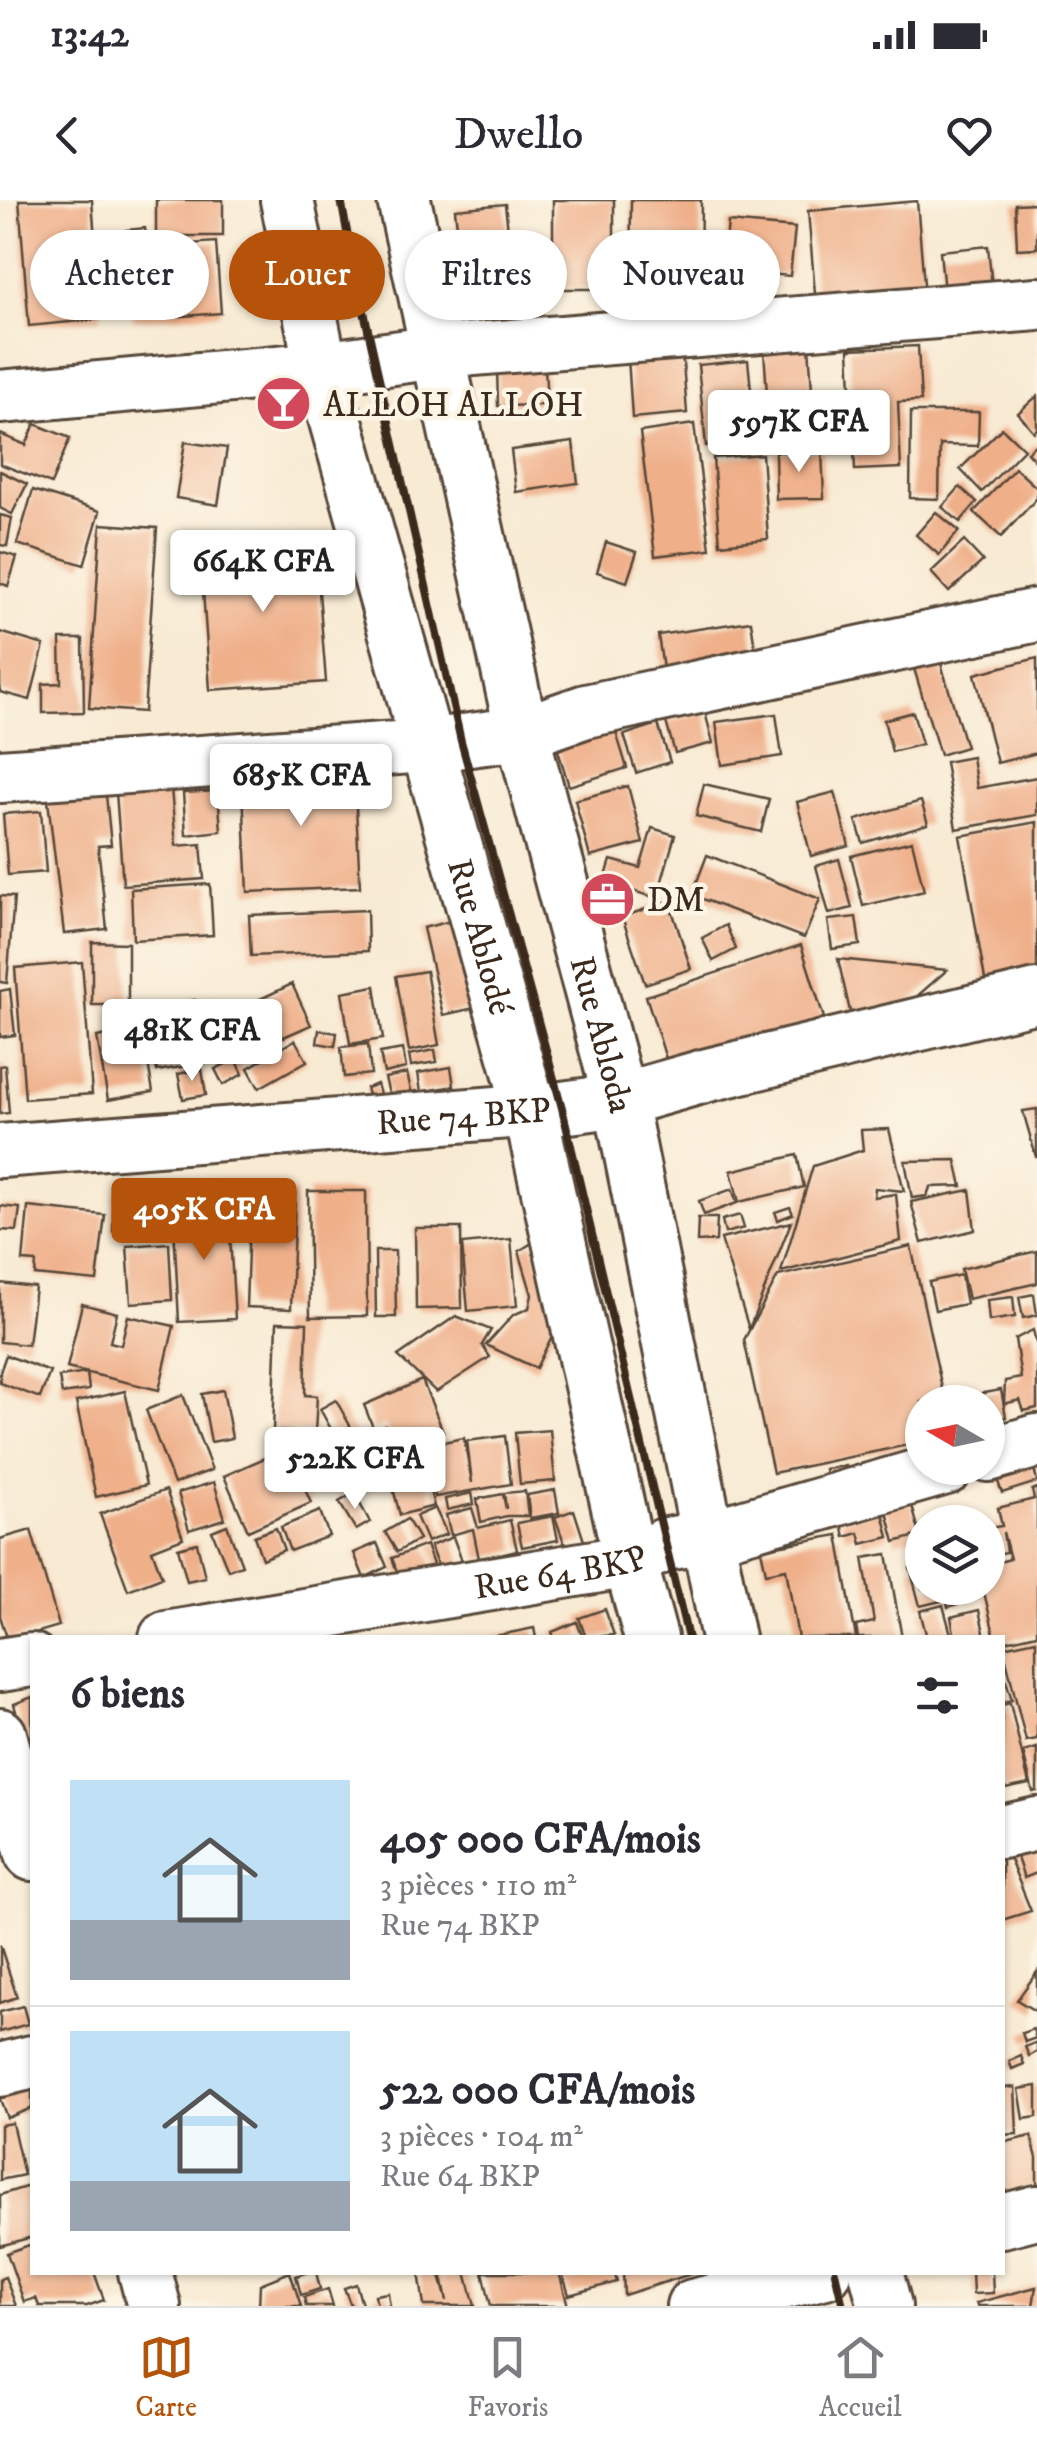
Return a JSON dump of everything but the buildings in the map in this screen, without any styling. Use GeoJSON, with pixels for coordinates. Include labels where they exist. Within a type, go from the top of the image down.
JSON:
{"type":"FeatureCollection","features":[{"type":"Feature","properties":{"kind":"street","name":"Rue Ablodé"},"geometry":{"type":"LineString","coordinates":[[286,200],[320,368],[530,1110],[650,1635]]}},
{"type":"Feature","properties":{"kind":"street","name":"Rue Abloda"},"geometry":{"type":"LineString","coordinates":[[404,200],[522,733],[620,1100],[727,1635]]}},
{"type":"Feature","properties":{"kind":"street"},"geometry":{"type":"LineString","coordinates":[[0,397],[320,368],[436,352],[1037,304]]}},
{"type":"Feature","properties":{"kind":"street"},"geometry":{"type":"LineString","coordinates":[[0,776],[426,746],[522,733],[586,710],[1037,614]]}},
{"type":"Feature","properties":{"kind":"street","name":"Rue 74 BKP"},"geometry":{"type":"LineString","coordinates":[[0,1151],[620,1100],[1037,996]]}},
{"type":"Feature","properties":{"kind":"street"},"geometry":{"type":"LineString","coordinates":[[1005,1451],[1037,1441]]}},
{"type":"Feature","properties":{"kind":"street","name":"Rue 64 BKP"},"geometry":{"type":"LineString","coordinates":[[184,1635],[630,1560],[667,1544],[707,1538],[905,1480]]}},
{"type":"Feature","properties":{"kind":"street"},"geometry":{"type":"LineString","coordinates":[[0,1665],[30,1660]]}},
{"type":"Feature","properties":{"kind":"street"},"geometry":{"type":"LineString","coordinates":[[0,1735],[30,1847]]}},
{"type":"Feature","properties":{"kind":"street"},"geometry":{"type":"LineString","coordinates":[[1005,1831],[1037,1824]]}},
{"type":"Feature","properties":{"kind":"street"},"geometry":{"type":"LineString","coordinates":[[0,2070],[30,2062]]}},
{"type":"Feature","properties":{"kind":"street"},"geometry":{"type":"LineString","coordinates":[[1005,2221],[1037,2212]]}},
{"type":"Feature","properties":{"kind":"street"},"geometry":{"type":"LineString","coordinates":[[146,2275],[154,2306]]}},
{"type":"Feature","properties":{"kind":"street"},"geometry":{"type":"LineString","coordinates":[[877,2275],[884,2306]]}},
{"type":"Feature","properties":{"kind":"street"},"geometry":{"type":"LineString","coordinates":[[693,2306],[810,2282]]}},
{"type":"Feature","properties":{"kind":"railway"},"geometry":{"type":"LineString","coordinates":[[341,200],[461,741],[562,1108],[687,1635]]}},
{"type":"Feature","properties":{"kind":"railway"},"geometry":{"type":"LineString","coordinates":[[836,2275],[843,2306]]}},
{"type":"Feature","properties":{"kind":"place","name":"ALLOH ALLOH"},"geometry":{"type":"Point","coordinates":[284,404]}},
{"type":"Feature","properties":{"kind":"place","name":"DM"},"geometry":{"type":"Point","coordinates":[608,899]}}]}
